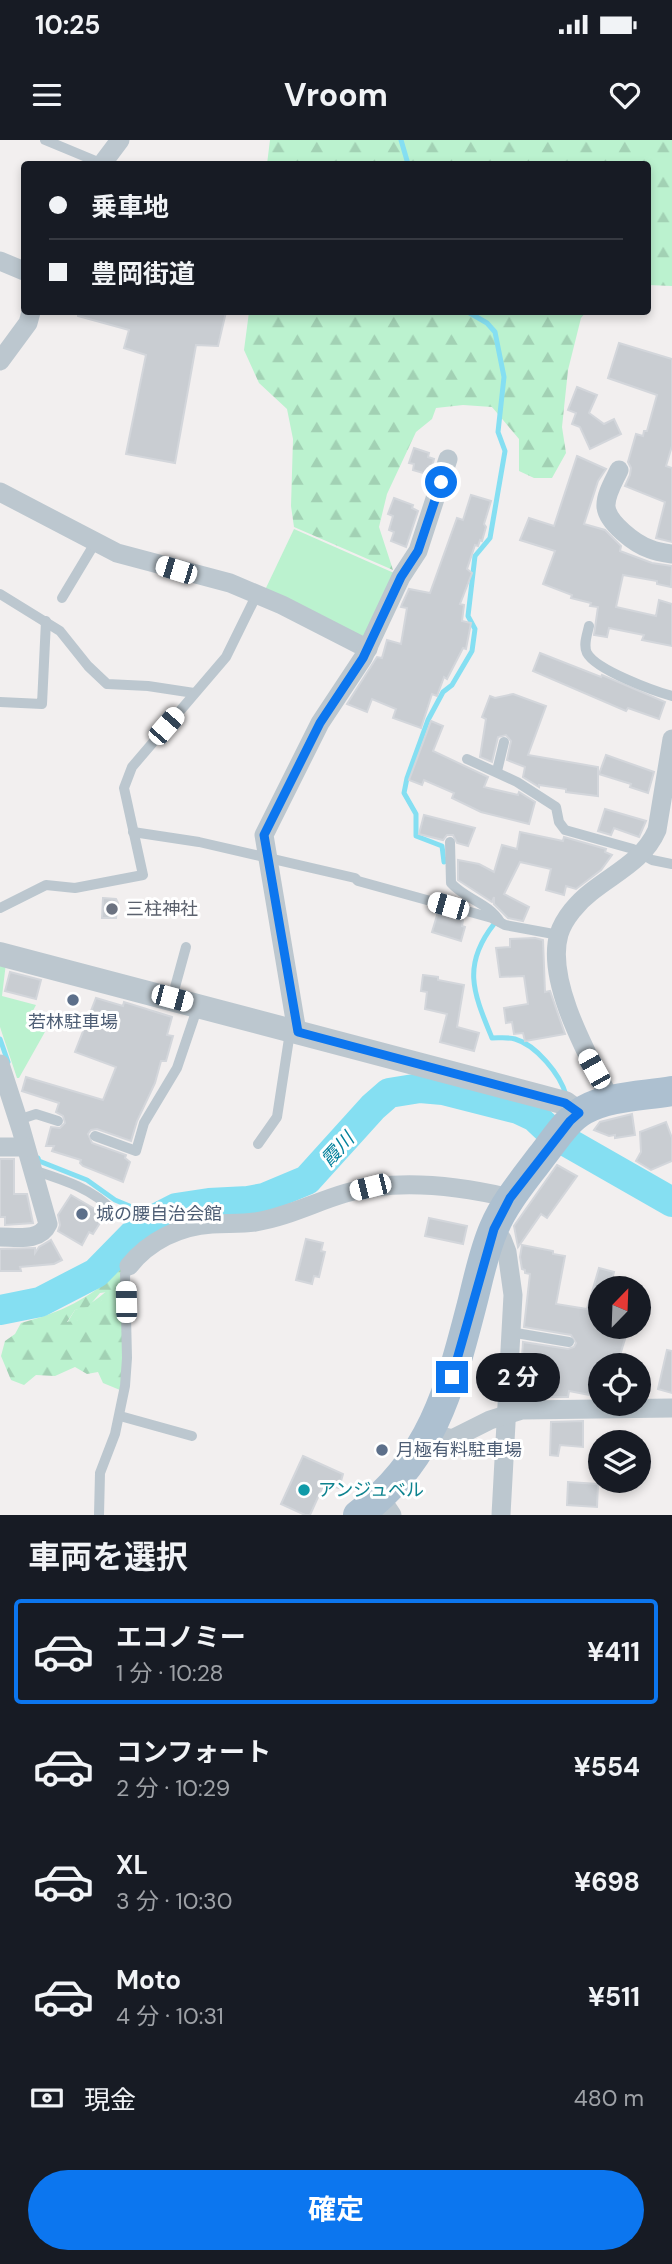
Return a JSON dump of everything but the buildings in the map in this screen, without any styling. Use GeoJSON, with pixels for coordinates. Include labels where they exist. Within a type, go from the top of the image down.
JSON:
{"type":"FeatureCollection","features":[{"type":"Feature","properties":{"kind":"main road"},"geometry":{"type":"LineString","coordinates":[[377,1509],[430,1433],[449,1390],[494,1229],[510,1198],[565,1128],[595,1105],[672,1091]]}},
{"type":"Feature","properties":{"kind":"street"},"geometry":{"type":"LineString","coordinates":[[104,161],[120,140]]}},
{"type":"Feature","properties":{"kind":"street"},"geometry":{"type":"LineString","coordinates":[[0,261],[21,270]]}},
{"type":"Feature","properties":{"kind":"street"},"geometry":{"type":"LineString","coordinates":[[0,362],[28,323],[30,315]]}},
{"type":"Feature","properties":{"kind":"street"},"geometry":{"type":"LineString","coordinates":[[294,1031],[264,835],[320,723],[368,649],[401,577],[418,551],[448,459]]}},
{"type":"Feature","properties":{"kind":"street"},"geometry":{"type":"LineString","coordinates":[[618,470],[607,497],[606,509],[612,521],[638,543],[649,549],[672,554]]}},
{"type":"Feature","properties":{"kind":"street"},"geometry":{"type":"LineString","coordinates":[[0,492],[117,553],[230,583],[368,649]]}},
{"type":"Feature","properties":{"kind":"street"},"geometry":{"type":"LineString","coordinates":[[611,1101],[583,1049],[565,998],[556,961],[559,936],[562,925],[580,901],[643,854],[657,830],[672,739]]}},
{"type":"Feature","properties":{"kind":"street"},"geometry":{"type":"LineString","coordinates":[[0,954],[565,1103],[565,1128]]}},
{"type":"Feature","properties":{"kind":"street"},"geometry":{"type":"LineString","coordinates":[[0,1065],[24,1118],[25,1147],[47,1219],[46,1227],[38,1236],[0,1237]]}},
{"type":"Feature","properties":{"kind":"street"},"geometry":{"type":"LineString","coordinates":[[0,1147],[25,1147]]}},
{"type":"Feature","properties":{"kind":"street"},"geometry":{"type":"LineString","coordinates":[[129,1266],[148,1247],[179,1231],[208,1224],[253,1223],[370,1187],[422,1186],[489,1193],[510,1198]]}},
{"type":"Feature","properties":{"kind":"street"},"geometry":{"type":"LineString","coordinates":[[494,1229],[502,1239],[510,1264],[513,1295],[501,1515]]}},
{"type":"Feature","properties":{"kind":"street"},"geometry":{"type":"LineString","coordinates":[[430,1433],[452,1440],[505,1415],[522,1410],[672,1408]]}},
{"type":"Feature","properties":{"kind":"lane"},"geometry":{"type":"LineString","coordinates":[[45,140],[95,161]]}},
{"type":"Feature","properties":{"kind":"lane"},"geometry":{"type":"LineString","coordinates":[[62,598],[95,543]]}},
{"type":"Feature","properties":{"kind":"lane"},"geometry":{"type":"LineString","coordinates":[[0,594],[60,631],[88,666],[107,684],[148,686],[194,693]]}},
{"type":"Feature","properties":{"kind":"lane"},"geometry":{"type":"LineString","coordinates":[[0,908],[46,885],[75,888],[143,876],[124,788],[132,767],[226,657],[257,594]]}},
{"type":"Feature","properties":{"kind":"lane"},"geometry":{"type":"LineString","coordinates":[[0,702],[42,704],[46,621]]}},
{"type":"Feature","properties":{"kind":"lane"},"geometry":{"type":"LineString","coordinates":[[589,626],[585,645],[589,657],[632,682],[672,696]]}},
{"type":"Feature","properties":{"kind":"lane"},"geometry":{"type":"LineString","coordinates":[[497,771],[504,742]]}},
{"type":"Feature","properties":{"kind":"lane"},"geometry":{"type":"LineString","coordinates":[[467,759],[497,771],[556,807],[559,822],[565,830],[643,854],[652,860],[672,864]]}},
{"type":"Feature","properties":{"kind":"lane"},"geometry":{"type":"LineString","coordinates":[[132,832],[199,842],[355,878],[505,925],[559,936]]}},
{"type":"Feature","properties":{"kind":"lane"},"geometry":{"type":"LineString","coordinates":[[450,842],[451,883],[466,897],[489,909],[500,922]]}},
{"type":"Feature","properties":{"kind":"lane"},"geometry":{"type":"LineString","coordinates":[[172,998],[186,947]]}},
{"type":"Feature","properties":{"kind":"lane"},"geometry":{"type":"LineString","coordinates":[[94,1136],[136,1151],[144,1123],[177,1068],[198,1005]]}},
{"type":"Feature","properties":{"kind":"lane"},"geometry":{"type":"LineString","coordinates":[[258,1144],[276,1117],[294,1031]]}},
{"type":"Feature","properties":{"kind":"lane"},"geometry":{"type":"LineString","coordinates":[[24,1118],[36,1114],[58,1121]]}},
{"type":"Feature","properties":{"kind":"lane"},"geometry":{"type":"LineString","coordinates":[[32,1170],[86,1190],[113,1211]]}},
{"type":"Feature","properties":{"kind":"lane"},"geometry":{"type":"LineString","coordinates":[[99,1515],[100,1473],[120,1416],[127,1373],[125,1274],[129,1266]]}},
{"type":"Feature","properties":{"kind":"lane"},"geometry":{"type":"LineString","coordinates":[[510,1332],[569,1342]]}},
{"type":"Feature","properties":{"kind":"lane"},"geometry":{"type":"LineString","coordinates":[[120,1416],[192,1436]]}},
{"type":"Feature","properties":{"kind":"green space"},"geometry":{"type":"Polygon","coordinates":[[[270,140],[672,140],[672,286],[651,285],[651,161],[267,161],[270,140]]]}},
{"type":"Feature","properties":{"kind":"green space"},"geometry":{"type":"Polygon","coordinates":[[[249,315],[584,315],[568,370],[562,427],[566,453],[552,478],[534,478],[519,471],[519,439],[492,407],[463,405],[436,408],[432,419],[416,432],[387,494],[379,527],[393,570],[294,527],[291,506],[293,439],[287,409],[259,383],[244,350],[249,315]]]}},
{"type":"Feature","properties":{"kind":"green space"},"geometry":{"type":"Polygon","coordinates":[[[294,529],[394,573],[368,636],[360,637],[265,590],[294,529]]]}},
{"type":"Feature","properties":{"kind":"green space"},"geometry":{"type":"Polygon","coordinates":[[[0,961],[6,963],[2,996],[36,1005],[28,1020],[46,1030],[19,1078],[0,1027],[0,961]]]}},
{"type":"Feature","properties":{"kind":"green space"},"geometry":{"type":"Polygon","coordinates":[[[122,1267],[121,1278],[115,1291],[100,1293],[88,1307],[75,1310],[67,1322],[84,1318],[107,1297],[122,1311],[123,1366],[120,1390],[103,1383],[98,1372],[87,1374],[75,1367],[55,1376],[36,1375],[24,1385],[11,1380],[1,1356],[5,1341],[15,1334],[21,1323],[76,1302],[100,1287],[122,1267]]]}},
{"type":"Feature","properties":{"kind":"green space"},"geometry":{"type":"Polygon","coordinates":[[[121,1278],[122,1311],[118,1305],[102,1300],[86,1319],[67,1323],[75,1310],[94,1301],[121,1278]]]}},
{"type":"Feature","properties":{"kind":"waterway"},"geometry":{"type":"LineString","coordinates":[[401,140],[407,161]]}},
{"type":"Feature","properties":{"kind":"waterway"},"geometry":{"type":"LineString","coordinates":[[444,862],[442,846],[416,836],[416,814],[404,793],[428,720],[443,692],[452,685],[472,651],[475,629],[468,616],[475,556],[490,538],[505,451],[498,432],[504,377],[495,332],[487,323],[473,315]]}},
{"type":"Feature","properties":{"kind":"waterway"},"geometry":{"type":"LineString","coordinates":[[494,924],[477,953],[474,967],[476,994],[492,1038],[515,1039],[531,1047],[553,1070],[566,1095]]}},
{"type":"Feature","properties":{"kind":"waterway"},"geometry":{"type":"LineString","coordinates":[[0,1039],[8,1062]]}},
{"type":"Feature","properties":{"kind":"waterway","name":"霞川"},"geometry":{"type":"LineString","coordinates":[[0,1310],[40,1302],[96,1273],[143,1225],[176,1208],[264,1198],[307,1180],[389,1093],[420,1088],[443,1090],[518,1109],[535,1117],[553,1134],[672,1202]]}},
{"type":"Feature","properties":{"kind":"waterway"},"geometry":{"type":"LineString","coordinates":[[38,1158],[39,1161],[87,1180],[115,1200],[154,1219]]}},
{"type":"Feature","properties":{"kind":"place","name":"三柱神社"},"geometry":{"type":"Point","coordinates":[112,909]}},
{"type":"Feature","properties":{"kind":"place","name":"若林駐車場"},"geometry":{"type":"Point","coordinates":[73,1000]}},
{"type":"Feature","properties":{"kind":"place","name":"城の腰自治会館"},"geometry":{"type":"Point","coordinates":[82,1214]}},
{"type":"Feature","properties":{"kind":"place","name":"月極有料駐車場"},"geometry":{"type":"Point","coordinates":[382,1450]}},
{"type":"Feature","properties":{"kind":"place","name":"アンジュベル"},"geometry":{"type":"Point","coordinates":[304,1490]}},
{"type":"Feature","properties":{"kind":"route"},"geometry":{"type":"LineString","coordinates":[[441,482],[418,551],[401,577],[363,658],[320,723],[264,835],[298,1032],[565,1103],[579,1113],[523,1180],[501,1213],[487,1249],[452,1377]]}}]}
